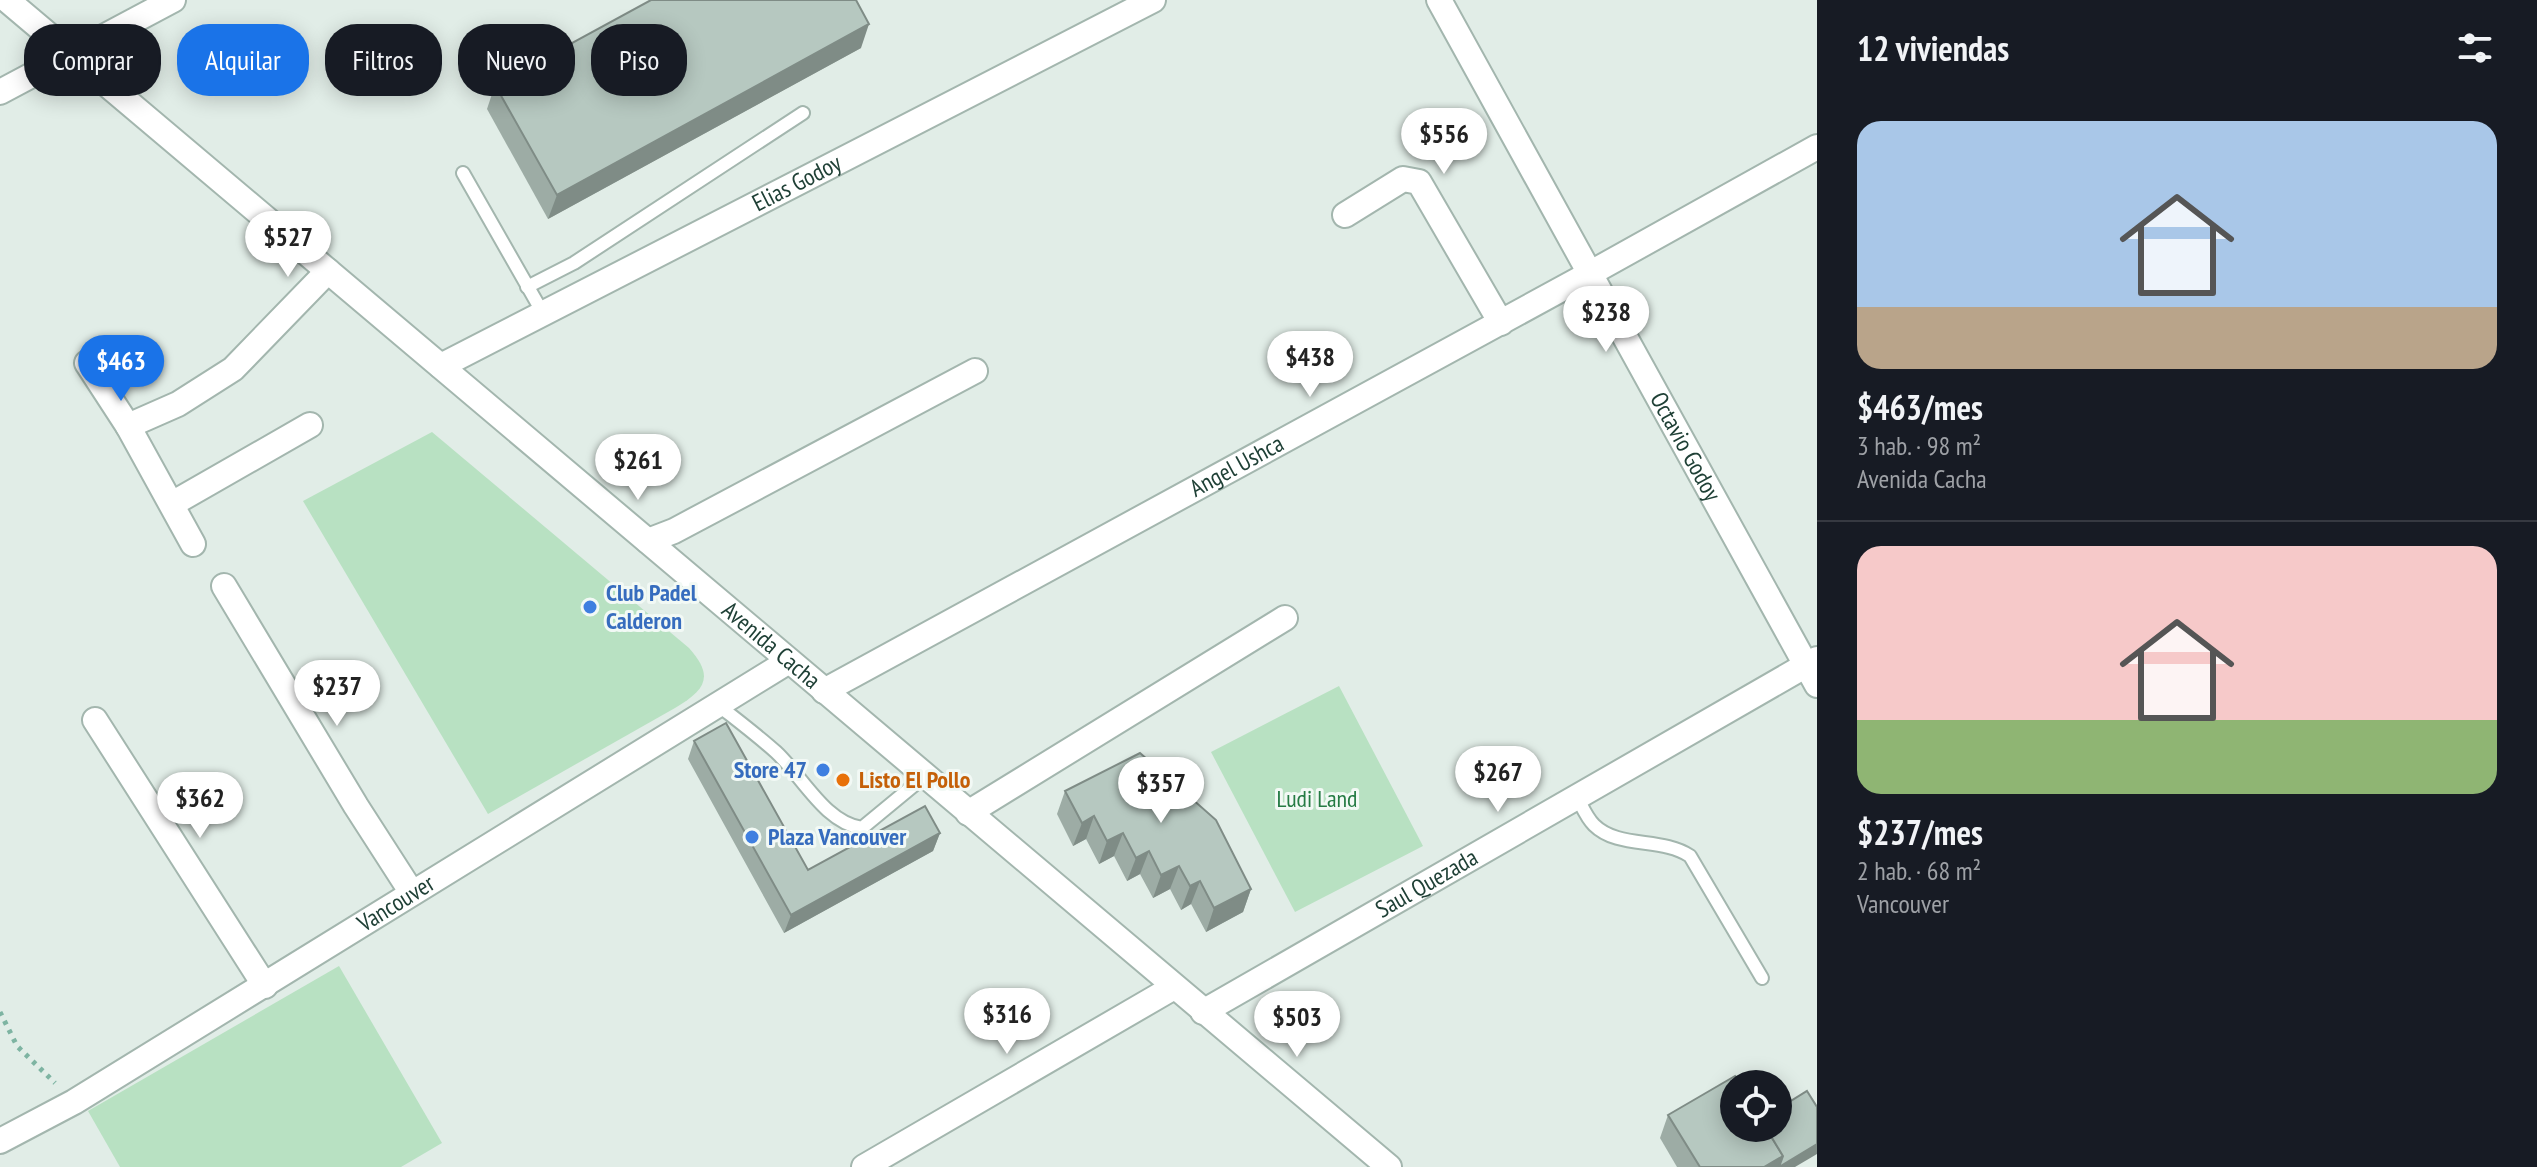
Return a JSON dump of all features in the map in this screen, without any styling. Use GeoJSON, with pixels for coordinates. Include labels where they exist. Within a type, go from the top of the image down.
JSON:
{"type":"FeatureCollection","features":[{"type":"Feature","properties":{"kind":"street","name":"Avenida Cacha"},"geometry":{"type":"LineString","coordinates":[[7,0],[36,24]]}},
{"type":"Feature","properties":{"kind":"street"},"geometry":{"type":"LineString","coordinates":[[127,24],[173,0]]}},
{"type":"Feature","properties":{"kind":"street","name":"Elias Godoy"},"geometry":{"type":"LineString","coordinates":[[441,366],[1153,0]]}},
{"type":"Feature","properties":{"kind":"street","name":"Octavio Godoy"},"geometry":{"type":"LineString","coordinates":[[1439,0],[1589,274],[1813,670]]}},
{"type":"Feature","properties":{"kind":"street"},"geometry":{"type":"LineString","coordinates":[[0,92],[24,79]]}},
{"type":"Feature","properties":{"kind":"street","name":"Avenida Cacha"},"geometry":{"type":"LineString","coordinates":[[122,96],[1389,1167]]}},
{"type":"Feature","properties":{"kind":"street","name":"Angel Ushca"},"geometry":{"type":"LineString","coordinates":[[824,691],[1501,323],[1817,147]]}},
{"type":"Feature","properties":{"kind":"street"},"geometry":{"type":"LineString","coordinates":[[1345,215],[1403,179],[1419,182],[1501,323]]}},
{"type":"Feature","properties":{"kind":"street"},"geometry":{"type":"LineString","coordinates":[[128,426],[178,404],[233,369],[328,271]]}},
{"type":"Feature","properties":{"kind":"street"},"geometry":{"type":"LineString","coordinates":[[87,363],[128,426],[193,544]]}},
{"type":"Feature","properties":{"kind":"street"},"geometry":{"type":"LineString","coordinates":[[648,541],[674,531],[975,371]]}},
{"type":"Feature","properties":{"kind":"street"},"geometry":{"type":"LineString","coordinates":[[172,504],[310,425]]}},
{"type":"Feature","properties":{"kind":"street"},"geometry":{"type":"LineString","coordinates":[[224,586],[412,893]]}},
{"type":"Feature","properties":{"kind":"street"},"geometry":{"type":"LineString","coordinates":[[968,813],[1285,618]]}},
{"type":"Feature","properties":{"kind":"street","name":"Vancouver"},"geometry":{"type":"LineString","coordinates":[[0,1141],[74,1102],[265,986],[789,661]]}},
{"type":"Feature","properties":{"kind":"street","name":"Saul Quezada"},"geometry":{"type":"LineString","coordinates":[[1203,1012],[1577,797],[1813,670]]}},
{"type":"Feature","properties":{"kind":"street"},"geometry":{"type":"LineString","coordinates":[[95,720],[265,986]]}},
{"type":"Feature","properties":{"kind":"street"},"geometry":{"type":"LineString","coordinates":[[864,1167],[1174,987]]}},
{"type":"Feature","properties":{"kind":"lane"},"geometry":{"type":"LineString","coordinates":[[527,287],[574,263],[803,113]]}},
{"type":"Feature","properties":{"kind":"lane"},"geometry":{"type":"LineString","coordinates":[[463,173],[544,315]]}},
{"type":"Feature","properties":{"kind":"lane"},"geometry":{"type":"LineString","coordinates":[[718,705],[777,753],[826,808],[848,827],[862,828],[925,776]]}},
{"type":"Feature","properties":{"kind":"lane"},"geometry":{"type":"LineString","coordinates":[[1577,797],[1594,826],[1610,835],[1670,846],[1690,856],[1762,978]]}},
{"type":"Feature","properties":{"kind":"path"},"geometry":{"type":"LineString","coordinates":[[0,1012],[17,1046],[74,1102]]}},
{"type":"Feature","properties":{"kind":"green space"},"geometry":{"type":"Polygon","coordinates":[[[432,432],[689,648],[704,675],[694,695],[675,708],[488,814],[303,501],[432,432]]]}},
{"type":"Feature","properties":{"kind":"green space","name":"Ludi Land"},"geometry":{"type":"Polygon","coordinates":[[[1339,686],[1423,846],[1295,912],[1211,752],[1339,686]]]}},
{"type":"Feature","properties":{"kind":"green space"},"geometry":{"type":"Polygon","coordinates":[[[339,966],[442,1143],[401,1167],[120,1167],[88,1111],[339,966]]]}},
{"type":"Feature","properties":{"kind":"building"},"geometry":{"type":"Polygon","coordinates":[[[651,0],[856,0],[869,24],[557,195],[501,96],[575,96],[575,41],[591,33],[591,96],[687,96],[687,24],[607,24],[651,0]]]}},
{"type":"Feature","properties":{"kind":"building"},"geometry":{"type":"Polygon","coordinates":[[[726,723],[808,870],[925,806],[940,833],[791,915],[694,741],[726,723]]]}},
{"type":"Feature","properties":{"kind":"building"},"geometry":{"type":"Polygon","coordinates":[[[1140,753],[1216,820],[1251,889],[1214,908],[1200,881],[1190,886],[1179,866],[1161,875],[1149,851],[1136,858],[1123,833],[1107,841],[1094,816],[1082,823],[1065,791],[1140,753]]]}},
{"type":"Feature","properties":{"kind":"building"},"geometry":{"type":"Polygon","coordinates":[[[1720,1085],[1720,1142],[1774,1142],[1783,1156],[1764,1167],[1700,1167],[1668,1115],[1720,1085]]]}},
{"type":"Feature","properties":{"kind":"building"},"geometry":{"type":"Polygon","coordinates":[[[1807,1091],[1817,1107],[1817,1144],[1779,1167],[1783,1156],[1774,1142],[1792,1142],[1792,1100],[1807,1091]]]}},
{"type":"Feature","properties":{"kind":"place","name":"Club Padel Calderon"},"geometry":{"type":"Point","coordinates":[590,607]}},
{"type":"Feature","properties":{"kind":"place","name":"Store 47"},"geometry":{"type":"Point","coordinates":[823,770]}},
{"type":"Feature","properties":{"kind":"place","name":"Listo El Pollo"},"geometry":{"type":"Point","coordinates":[843,780]}},
{"type":"Feature","properties":{"kind":"place","name":"Plaza Vancouver"},"geometry":{"type":"Point","coordinates":[752,837]}}]}
